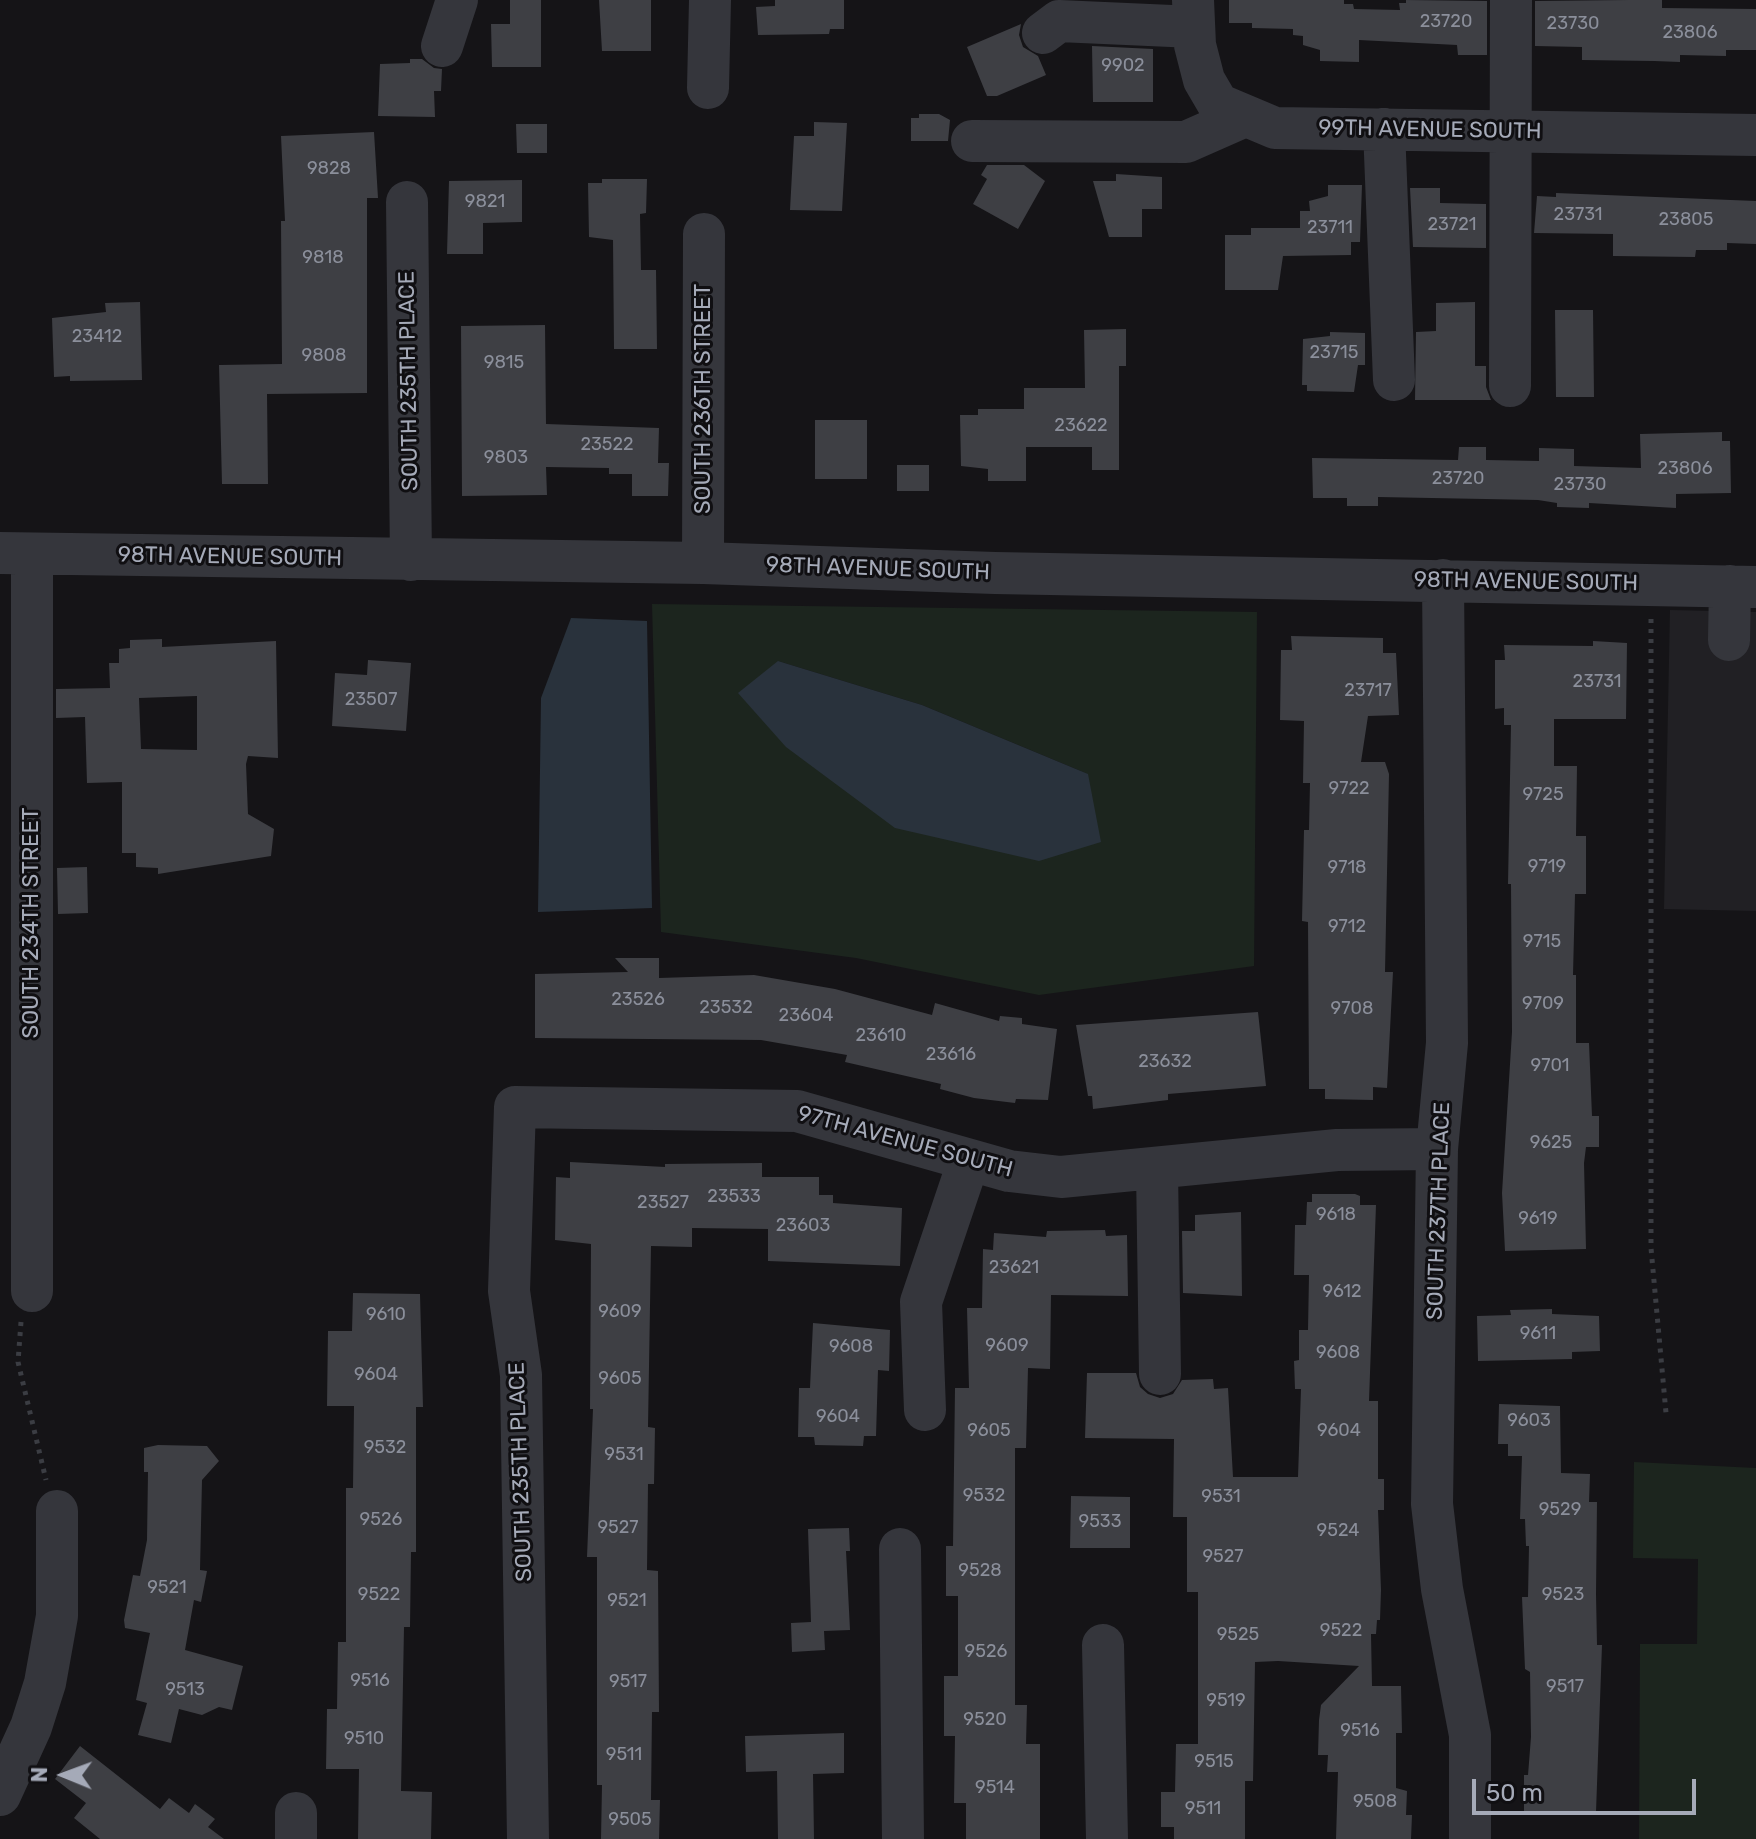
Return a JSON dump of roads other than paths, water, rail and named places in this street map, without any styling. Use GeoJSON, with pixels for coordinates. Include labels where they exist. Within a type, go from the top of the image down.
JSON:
{"type":"FeatureCollection","features":[{"type":"Feature","properties":{"kind":"street"},"geometry":{"type":"LineString","coordinates":[[442,46],[457,0]]}},
{"type":"Feature","properties":{"kind":"street"},"geometry":{"type":"LineString","coordinates":[[708,88],[710,0]]}},
{"type":"Feature","properties":{"kind":"street"},"geometry":{"type":"LineString","coordinates":[[1510,386],[1511,0]]}},
{"type":"Feature","properties":{"kind":"street"},"geometry":{"type":"LineString","coordinates":[[1043,33],[1059,21],[1194,14]]}},
{"type":"Feature","properties":{"kind":"street","name":"99TH AVENUE SOUTH"},"geometry":{"type":"LineString","coordinates":[[1194,14],[1204,80],[1218,104],[1275,128],[1756,135]]}},
{"type":"Feature","properties":{"kind":"street"},"geometry":{"type":"LineString","coordinates":[[972,141],[1186,142],[1245,116]]}},
{"type":"Feature","properties":{"kind":"street"},"geometry":{"type":"LineString","coordinates":[[1384,129],[1394,380]]}},
{"type":"Feature","properties":{"kind":"street","name":"SOUTH 235TH PLACE"},"geometry":{"type":"LineString","coordinates":[[407,202],[411,560]]}},
{"type":"Feature","properties":{"kind":"street","name":"SOUTH 236TH STREET"},"geometry":{"type":"LineString","coordinates":[[703,563],[704,234]]}},
{"type":"Feature","properties":{"kind":"street","name":"98TH AVENUE SOUTH"},"geometry":{"type":"LineString","coordinates":[[16,554],[703,563],[995,573],[1743,586]]}},
{"type":"Feature","properties":{"kind":"street","name":"SOUTH 234TH STREET"},"geometry":{"type":"LineString","coordinates":[[16,554],[32,1291]]}},
{"type":"Feature","properties":{"kind":"street","name":"SOUTH 237TH PLACE"},"geometry":{"type":"LineString","coordinates":[[1443,580],[1447,1043],[1437,1149],[1432,1504],[1442,1589],[1470,1735],[1470,1839]]}},
{"type":"Feature","properties":{"kind":"street"},"geometry":{"type":"LineString","coordinates":[[1729,640],[1743,586]]}},
{"type":"Feature","properties":{"kind":"street","name":"SOUTH 235TH PLACE"},"geometry":{"type":"LineString","coordinates":[[515,1107],[509,1291],[521,1375],[528,1839]]}},
{"type":"Feature","properties":{"kind":"street","name":"97TH AVENUE SOUTH"},"geometry":{"type":"LineString","coordinates":[[515,1107],[797,1111],[1009,1171],[1061,1177],[1337,1150],[1437,1149]]}},
{"type":"Feature","properties":{"kind":"street"},"geometry":{"type":"LineString","coordinates":[[925,1410],[921,1302],[969,1160]]}},
{"type":"Feature","properties":{"kind":"street"},"geometry":{"type":"LineString","coordinates":[[1157,1169],[1160,1374]]}},
{"type":"Feature","properties":{"kind":"street"},"geometry":{"type":"LineString","coordinates":[[0,1795],[31,1727],[45,1683],[57,1616],[57,1511]]}},
{"type":"Feature","properties":{"kind":"street"},"geometry":{"type":"LineString","coordinates":[[900,1549],[903,1839]]}},
{"type":"Feature","properties":{"kind":"street"},"geometry":{"type":"LineString","coordinates":[[1103,1645],[1107,1839]]}}]}
